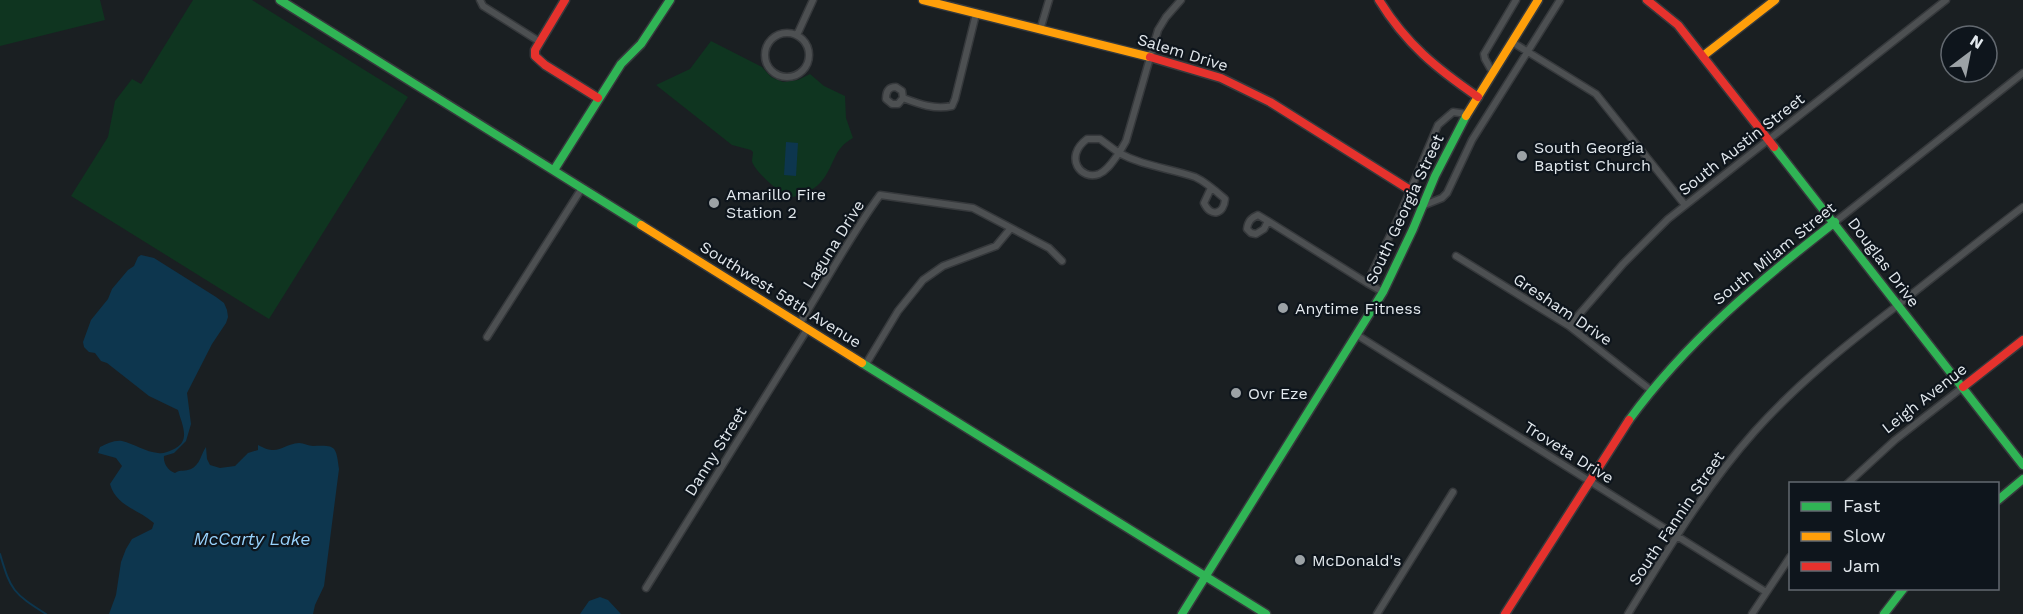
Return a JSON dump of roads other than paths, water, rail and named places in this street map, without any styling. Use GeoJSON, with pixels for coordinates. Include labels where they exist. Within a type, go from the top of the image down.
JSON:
{"type":"FeatureCollection","features":[{"type":"Feature","properties":{"kind":"main road","name":"Southwest 58th Avenue"},"geometry":{"type":"LineString","coordinates":[[280,0],[1266,614]]}},
{"type":"Feature","properties":{"kind":"main road"},"geometry":{"type":"LineString","coordinates":[[566,0],[534,50],[538,60],[598,98]]}},
{"type":"Feature","properties":{"kind":"main road"},"geometry":{"type":"LineString","coordinates":[[554,170],[621,64],[650,32],[670,0]]}},
{"type":"Feature","properties":{"kind":"main road"},"geometry":{"type":"LineString","coordinates":[[1379,0],[1395,26],[1425,59],[1478,97]]}},
{"type":"Feature","properties":{"kind":"main road","name":"South Georgia Street"},"geometry":{"type":"LineString","coordinates":[[1182,614],[1383,292],[1435,176],[1467,114],[1539,0]]}},
{"type":"Feature","properties":{"kind":"main road","name":"Douglas Drive"},"geometry":{"type":"LineString","coordinates":[[1647,0],[1660,8],[1678,25],[1835,222],[2023,465]]}},
{"type":"Feature","properties":{"kind":"main road"},"geometry":{"type":"LineString","coordinates":[[1703,56],[1774,0]]}},
{"type":"Feature","properties":{"kind":"main road","name":"Salem Drive"},"geometry":{"type":"LineString","coordinates":[[928,1],[1196,69],[1270,102],[1410,190]]}},
{"type":"Feature","properties":{"kind":"main road","name":"South Milam Street"},"geometry":{"type":"LineString","coordinates":[[1505,614],[1617,436],[1682,355],[1737,300],[1835,222]]}},
{"type":"Feature","properties":{"kind":"main road","name":"Leigh Avenue"},"geometry":{"type":"LineString","coordinates":[[1963,387],[2023,340]]}},
{"type":"Feature","properties":{"kind":"main road"},"geometry":{"type":"LineString","coordinates":[[1999,499],[2023,479]]}},
{"type":"Feature","properties":{"kind":"main road"},"geometry":{"type":"LineString","coordinates":[[1884,614],[1902,590]]}},
{"type":"Feature","properties":{"kind":"street"},"geometry":{"type":"LineString","coordinates":[[480,0],[483,6],[540,42]]}},
{"type":"Feature","properties":{"kind":"street"},"geometry":{"type":"LineString","coordinates":[[797,35],[813,0]]}},
{"type":"Feature","properties":{"kind":"street"},"geometry":{"type":"LineString","coordinates":[[1040,30],[1049,0]]}},
{"type":"Feature","properties":{"kind":"street"},"geometry":{"type":"LineString","coordinates":[[1181,0],[1158,30],[1126,141],[1119,153],[1111,165],[1098,174],[1090,174],[1082,171],[1076,164],[1074,155],[1079,145],[1088,139],[1100,139],[1119,153],[1133,161],[1195,178],[1211,188]]}},
{"type":"Feature","properties":{"kind":"street"},"geometry":{"type":"LineString","coordinates":[[1493,73],[1484,54],[1516,0]]}},
{"type":"Feature","properties":{"kind":"street"},"geometry":{"type":"LineString","coordinates":[[1422,206],[1442,198],[1447,193],[1472,140],[1560,0]]}},
{"type":"Feature","properties":{"kind":"street","name":"South Austin Street"},"geometry":{"type":"LineString","coordinates":[[1569,326],[1623,264],[1668,219],[1946,0]]}},
{"type":"Feature","properties":{"kind":"street"},"geometry":{"type":"LineString","coordinates":[[903,98],[942,108],[952,106],[976,14]]}},
{"type":"Feature","properties":{"kind":"street"},"geometry":{"type":"LineString","coordinates":[[780,34],[797,35],[805,41],[809,49],[809,59],[802,71],[790,77],[780,76],[767,64],[765,54],[767,45],[780,34]]}},
{"type":"Feature","properties":{"kind":"street"},"geometry":{"type":"LineString","coordinates":[[1512,42],[1596,94],[1685,205]]}},
{"type":"Feature","properties":{"kind":"street","name":"South Milam Street"},"geometry":{"type":"LineString","coordinates":[[1835,222],[2023,74]]}},
{"type":"Feature","properties":{"kind":"street"},"geometry":{"type":"LineString","coordinates":[[1367,283],[1386,247],[1438,125],[1453,112],[1467,114]]}},
{"type":"Feature","properties":{"kind":"street"},"geometry":{"type":"LineString","coordinates":[[487,337],[582,188]]}},
{"type":"Feature","properties":{"kind":"street","name":"Laguna Drive"},"geometry":{"type":"LineString","coordinates":[[804,326],[847,243],[880,195],[973,208],[1048,248],[1062,261]]}},
{"type":"Feature","properties":{"kind":"street","name":"South Fannin Street"},"geometry":{"type":"LineString","coordinates":[[1628,614],[1677,536],[1727,464],[1755,430],[1839,350],[2023,207]]}},
{"type":"Feature","properties":{"kind":"street"},"geometry":{"type":"LineString","coordinates":[[1268,221],[1383,292]]}},
{"type":"Feature","properties":{"kind":"street"},"geometry":{"type":"LineString","coordinates":[[866,364],[898,311],[923,280],[942,266],[996,246],[1011,228]]}},
{"type":"Feature","properties":{"kind":"street","name":"Gresham Drive"},"geometry":{"type":"LineString","coordinates":[[1456,256],[1569,326],[1652,391]]}},
{"type":"Feature","properties":{"kind":"street","name":"Danny Street"},"geometry":{"type":"LineString","coordinates":[[646,588],[804,326]]}},
{"type":"Feature","properties":{"kind":"street","name":"Troveta Drive"},"geometry":{"type":"LineString","coordinates":[[1357,335],[1766,592]]}},
{"type":"Feature","properties":{"kind":"street","name":"Leigh Avenue"},"geometry":{"type":"LineString","coordinates":[[1848,482],[1895,440],[1963,387]]}},
{"type":"Feature","properties":{"kind":"street"},"geometry":{"type":"LineString","coordinates":[[1377,614],[1453,492]]}},
{"type":"Feature","properties":{"kind":"street"},"geometry":{"type":"LineString","coordinates":[[1752,614],[1789,560]]}},
{"type":"Feature","properties":{"kind":"water"},"geometry":{"type":"Polygon","coordinates":[[[786,142],[798,143],[796,176],[784,175],[786,142]]]}},
{"type":"Feature","properties":{"kind":"water","name":"McCarty Lake"},"geometry":{"type":"Polygon","coordinates":[[[141,255],[154,258],[216,297],[224,303],[228,317],[187,393],[191,424],[186,441],[174,453],[164,456],[168,469],[175,473],[191,469],[198,462],[206,447],[210,465],[220,468],[235,466],[248,453],[258,450],[258,445],[276,450],[301,443],[331,447],[336,451],[339,469],[324,586],[313,614],[109,614],[116,595],[121,562],[126,549],[132,539],[152,529],[154,523],[117,497],[110,484],[122,466],[116,458],[98,453],[100,447],[122,441],[149,451],[162,453],[178,447],[184,438],[178,410],[149,396],[107,363],[101,361],[95,353],[89,352],[84,347],[83,342],[91,320],[108,299],[112,289],[134,266],[141,255]]]}},
{"type":"Feature","properties":{"kind":"water"},"geometry":{"type":"Polygon","coordinates":[[[600,597],[608,600],[621,614],[580,614],[589,601],[600,597]]]}},
{"type":"Feature","properties":{"kind":"waterway"},"geometry":{"type":"LineString","coordinates":[[0,554],[7,576],[15,590],[26,601],[46,614]]}},
{"type":"Feature","properties":{"kind":"place","name":"South Georgia Baptist Church"},"geometry":{"type":"Point","coordinates":[1522,156]}},
{"type":"Feature","properties":{"kind":"place","name":"Amarillo Fire Station 2"},"geometry":{"type":"Point","coordinates":[714,203]}},
{"type":"Feature","properties":{"kind":"place","name":"Anytime Fitness"},"geometry":{"type":"Point","coordinates":[1283,308]}},
{"type":"Feature","properties":{"kind":"place","name":"Ovr Eze"},"geometry":{"type":"Point","coordinates":[1236,393]}},
{"type":"Feature","properties":{"kind":"place","name":"McDonald's"},"geometry":{"type":"Point","coordinates":[1300,560]}}]}
